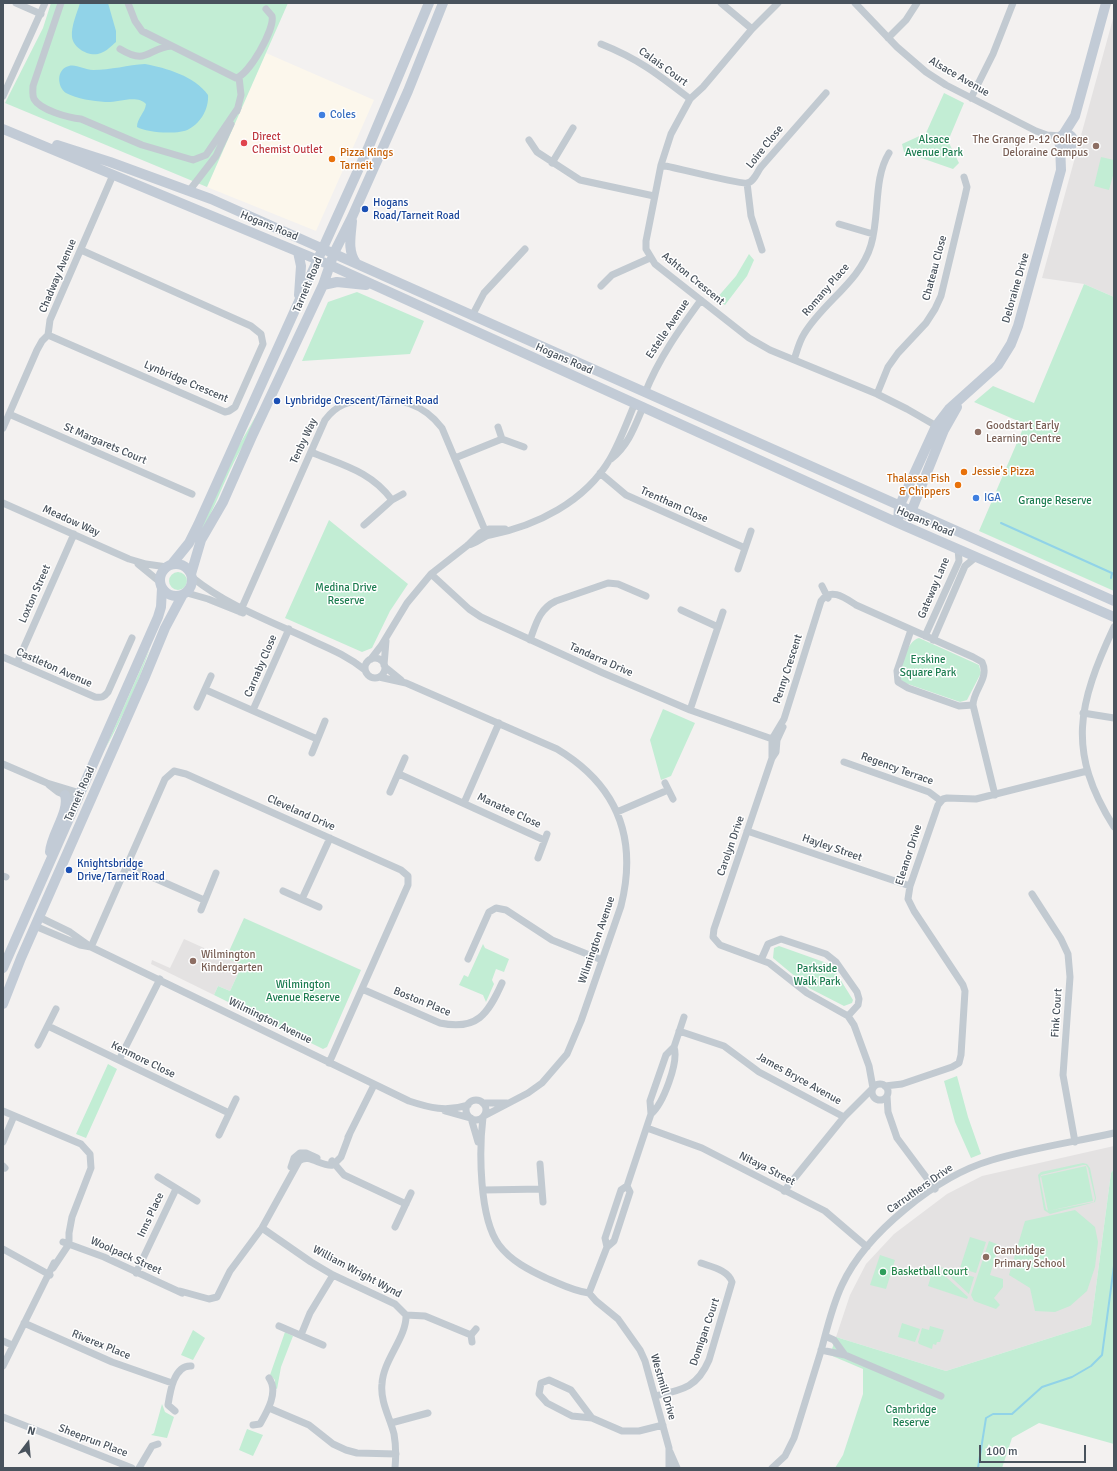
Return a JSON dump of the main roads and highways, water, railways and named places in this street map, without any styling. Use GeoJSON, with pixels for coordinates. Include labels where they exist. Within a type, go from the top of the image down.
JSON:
{"type":"FeatureCollection","features":[{"type":"Feature","properties":{"kind":"water"},"geometry":{"type":"Polygon","coordinates":[[[80,3],[108,3],[116,31],[116,42],[107,50],[97,54],[92,54],[83,51],[75,45],[72,37],[72,28],[80,3]]]}},
{"type":"Feature","properties":{"kind":"water"},"geometry":{"type":"Polygon","coordinates":[[[145,64],[180,74],[202,88],[208,95],[208,100],[206,110],[197,123],[189,129],[178,132],[171,133],[148,131],[137,127],[138,121],[146,104],[142,101],[132,99],[105,102],[75,97],[63,90],[59,78],[62,71],[69,66],[93,70],[145,64]]]}},
{"type":"Feature","properties":{"kind":"waterway"},"geometry":{"type":"LineString","coordinates":[[1001,523],[1114,574]]}},
{"type":"Feature","properties":{"kind":"waterway"},"geometry":{"type":"LineString","coordinates":[[1111,578],[1112,573]]}},
{"type":"Feature","properties":{"kind":"waterway"},"geometry":{"type":"LineString","coordinates":[[978,1468],[986,1418],[993,1414],[1012,1414],[1042,1387],[1072,1377],[1091,1366],[1102,1355],[1114,1266]]}},
{"type":"Feature","properties":{"kind":"place","name":"Coles"},"geometry":{"type":"Point","coordinates":[322,115]}},
{"type":"Feature","properties":{"kind":"place","name":"Direct Chemist Outlet"},"geometry":{"type":"Point","coordinates":[244,143]}},
{"type":"Feature","properties":{"kind":"place","name":"The Grange P-12 College Deloraine Campus"},"geometry":{"type":"Point","coordinates":[1096,146]}},
{"type":"Feature","properties":{"kind":"place","name":"Pizza Kings Tarneit"},"geometry":{"type":"Point","coordinates":[332,159]}},
{"type":"Feature","properties":{"kind":"place","name":"Hogans Road/Tarneit Road"},"geometry":{"type":"Point","coordinates":[365,209]}},
{"type":"Feature","properties":{"kind":"place","name":"Lynbridge Crescent/Tarneit Road"},"geometry":{"type":"Point","coordinates":[277,401]}},
{"type":"Feature","properties":{"kind":"place","name":"Goodstart Early Learning Centre"},"geometry":{"type":"Point","coordinates":[978,432]}},
{"type":"Feature","properties":{"kind":"place","name":"Jessie's Pizza"},"geometry":{"type":"Point","coordinates":[964,472]}},
{"type":"Feature","properties":{"kind":"place","name":"Thalassa Fish & Chippers"},"geometry":{"type":"Point","coordinates":[958,485]}},
{"type":"Feature","properties":{"kind":"place","name":"IGA"},"geometry":{"type":"Point","coordinates":[976,498]}},
{"type":"Feature","properties":{"kind":"place","name":"Knightsbridge Drive/Tarneit Road"},"geometry":{"type":"Point","coordinates":[69,870]}},
{"type":"Feature","properties":{"kind":"place","name":"Wilmington Kindergarten"},"geometry":{"type":"Point","coordinates":[193,961]}},
{"type":"Feature","properties":{"kind":"place","name":"Cambridge Primary School"},"geometry":{"type":"Point","coordinates":[986,1257]}},
{"type":"Feature","properties":{"kind":"place","name":"Basketball court"},"geometry":{"type":"Point","coordinates":[883,1272]}},
{"type":"Feature","properties":{"kind":"park label","name":"Alsace Avenue Park"},"geometry":{"type":"Point","coordinates":[934,146]}},
{"type":"Feature","properties":{"kind":"park label","name":"Grange Reserve"},"geometry":{"type":"Point","coordinates":[1055,501]}},
{"type":"Feature","properties":{"kind":"park label","name":"Medina Drive Reserve"},"geometry":{"type":"Point","coordinates":[346,594]}},
{"type":"Feature","properties":{"kind":"park label","name":"Erskine Square Park"},"geometry":{"type":"Point","coordinates":[928,666]}},
{"type":"Feature","properties":{"kind":"park label","name":"Parkside Walk Park"},"geometry":{"type":"Point","coordinates":[817,975]}},
{"type":"Feature","properties":{"kind":"park label","name":"Wilmington Avenue Reserve"},"geometry":{"type":"Point","coordinates":[303,991]}},
{"type":"Feature","properties":{"kind":"park label","name":"Cambridge Reserve"},"geometry":{"type":"Point","coordinates":[911,1416]}}]}
